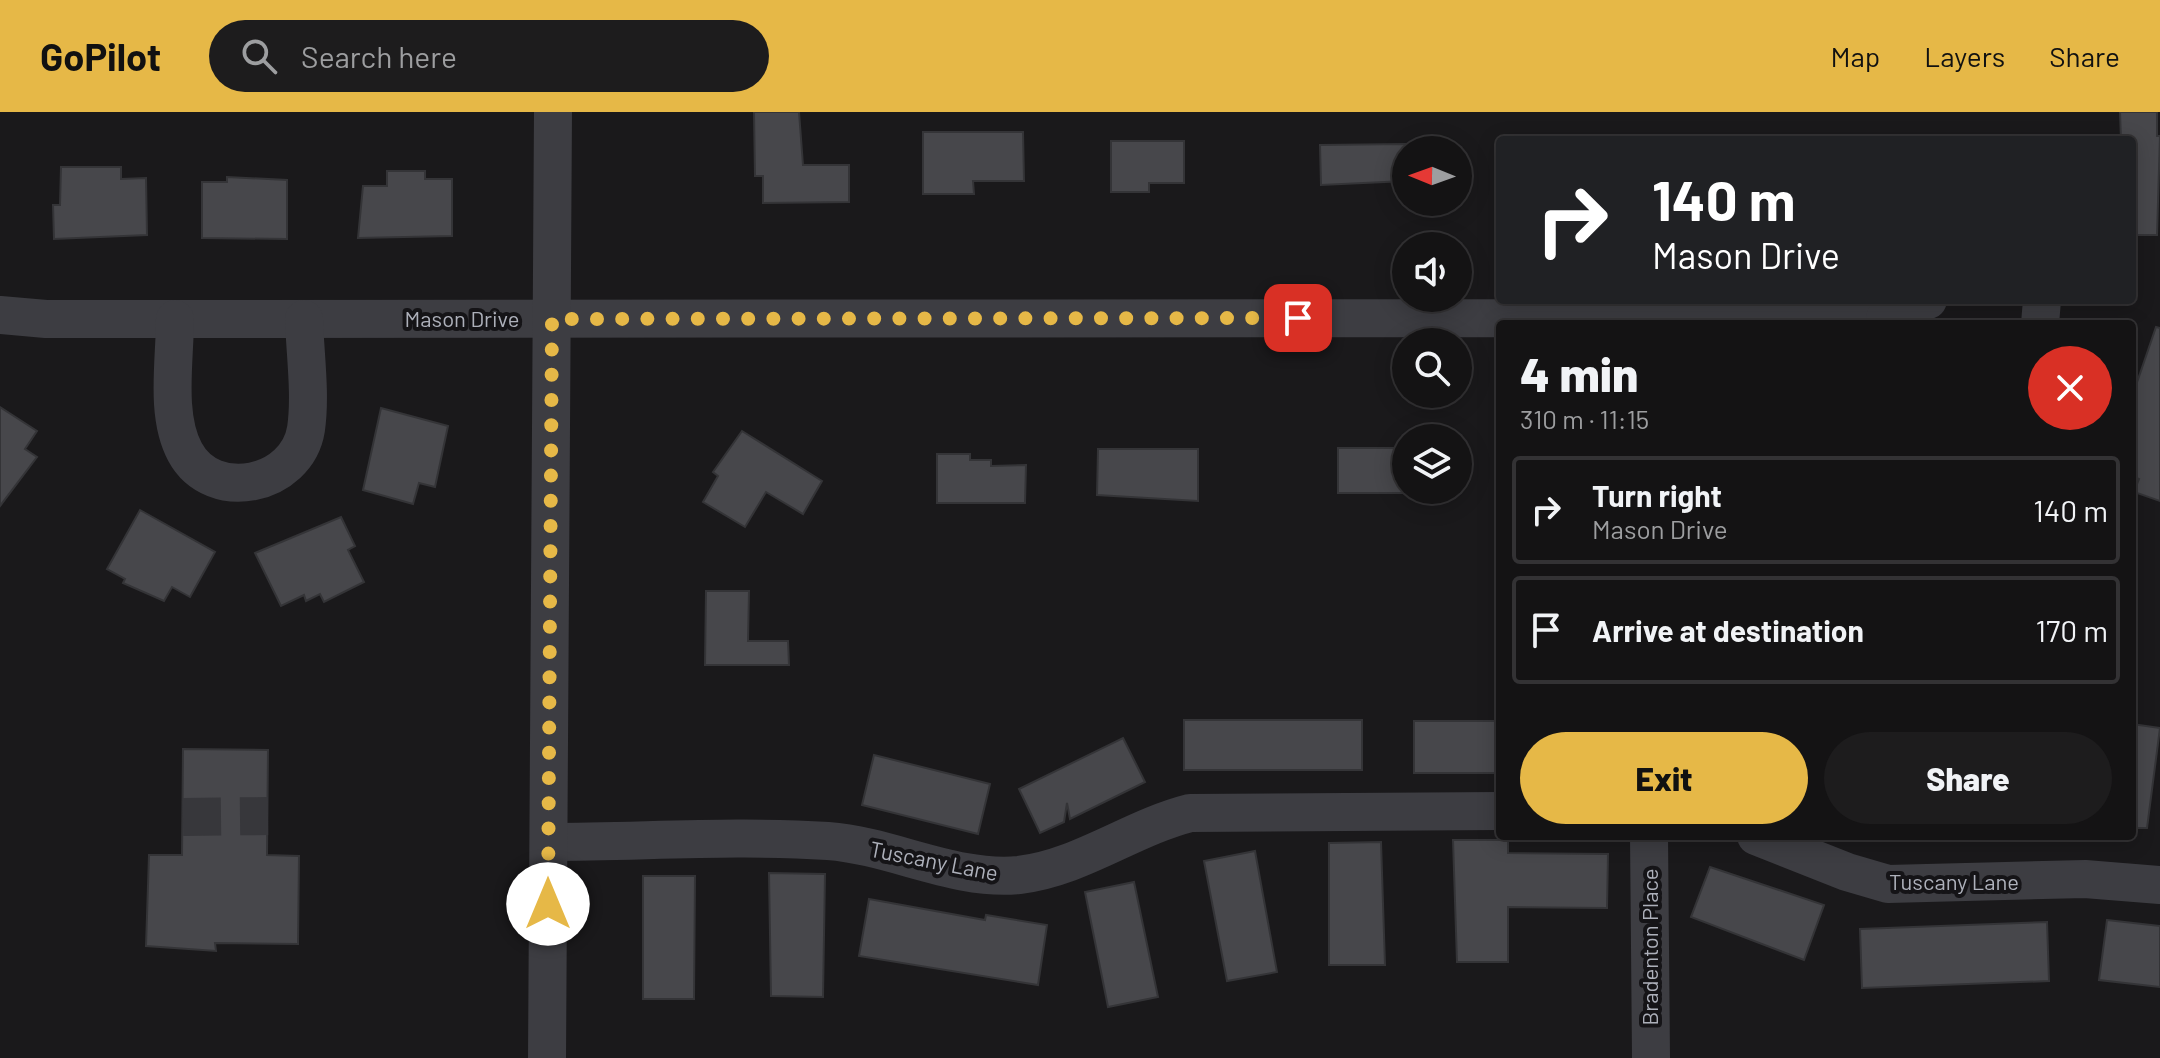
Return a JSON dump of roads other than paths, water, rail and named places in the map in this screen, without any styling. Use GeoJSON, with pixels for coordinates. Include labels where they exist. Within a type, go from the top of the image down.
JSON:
{"type":"FeatureCollection","features":[{"type":"Feature","properties":{"kind":"street"},"geometry":{"type":"LineString","coordinates":[[547,1058],[553,112]]}},
{"type":"Feature","properties":{"kind":"street","name":"Mason Drive"},"geometry":{"type":"LineString","coordinates":[[1894,320],[1921,304]]}},
{"type":"Feature","properties":{"kind":"street","name":"Mason Drive"},"geometry":{"type":"LineString","coordinates":[[0,315],[46,319],[1496,320]]}},
{"type":"Feature","properties":{"kind":"street"},"geometry":{"type":"LineString","coordinates":[[175,319],[175,417],[181,444],[195,466],[208,474],[249,483],[286,466],[306,430],[304,319]]}},
{"type":"Feature","properties":{"kind":"street","name":"Tuscany Lane"},"geometry":{"type":"LineString","coordinates":[[549,842],[829,841],[962,871],[1006,876],[1051,869],[1148,825],[1190,813],[1496,811]]}},
{"type":"Feature","properties":{"kind":"street","name":"Bradenton Place"},"geometry":{"type":"LineString","coordinates":[[1649,840],[1651,1058]]}},
{"type":"Feature","properties":{"kind":"street","name":"Tuscany Lane"},"geometry":{"type":"LineString","coordinates":[[1766,840],[1847,872],[1888,884],[2085,879],[2160,885]]}},
{"type":"Feature","properties":{"kind":"tunnel"},"geometry":{"type":"LineString","coordinates":[[183,817],[268,816]]}}]}
